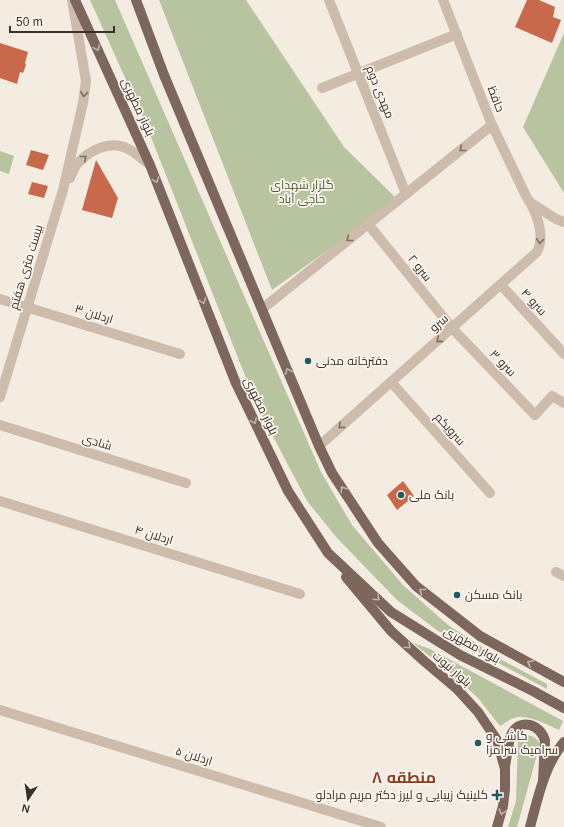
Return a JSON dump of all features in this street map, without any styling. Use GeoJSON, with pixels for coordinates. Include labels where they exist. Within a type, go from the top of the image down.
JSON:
{"type":"FeatureCollection","features":[{"type":"Feature","properties":{"kind":"main road","name":"بلوار مطهری"},"geometry":{"type":"LineString","coordinates":[[75,0],[150,165],[235,381],[288,491],[328,553],[391,612],[460,656],[533,691],[564,708]]}},
{"type":"Feature","properties":{"kind":"main road","name":"بلوار مطهری"},"geometry":{"type":"LineString","coordinates":[[136,0],[164,76],[318,446],[332,473],[378,543],[416,586],[480,636],[564,682]]}},
{"type":"Feature","properties":{"kind":"main road","name":"بلوار نبوت"},"geometry":{"type":"LineString","coordinates":[[328,553],[391,631],[457,689],[478,712],[497,740],[505,769],[503,806],[497,827]]}},
{"type":"Feature","properties":{"kind":"main road"},"geometry":{"type":"LineString","coordinates":[[505,769],[511,735],[519,726],[530,724],[536,726],[544,735],[543,780]]}},
{"type":"Feature","properties":{"kind":"main road"},"geometry":{"type":"LineString","coordinates":[[530,827],[543,780],[558,750],[564,742]]}},
{"type":"Feature","properties":{"kind":"street"},"geometry":{"type":"LineString","coordinates":[[63,190],[83,103],[86,81],[72,0]]}},
{"type":"Feature","properties":{"kind":"street","name":"مهدی دوم"},"geometry":{"type":"LineString","coordinates":[[329,0],[406,194]]}},
{"type":"Feature","properties":{"kind":"street","name":"حافظ"},"geometry":{"type":"LineString","coordinates":[[443,0],[492,125],[526,196],[531,203]]}},
{"type":"Feature","properties":{"kind":"street"},"geometry":{"type":"LineString","coordinates":[[322,88],[456,34]]}},
{"type":"Feature","properties":{"kind":"street"},"geometry":{"type":"LineString","coordinates":[[262,309],[492,125]]}},
{"type":"Feature","properties":{"kind":"street"},"geometry":{"type":"LineString","coordinates":[[63,190],[76,165],[89,154],[102,146],[113,144],[125,148],[150,165]]}},
{"type":"Feature","properties":{"kind":"street","name":"بیست متری هفتم"},"geometry":{"type":"LineString","coordinates":[[0,397],[63,190]]}},
{"type":"Feature","properties":{"kind":"street"},"geometry":{"type":"LineString","coordinates":[[531,203],[556,219],[564,222]]}},
{"type":"Feature","properties":{"kind":"street","name":"سرو"},"geometry":{"type":"LineString","coordinates":[[318,446],[537,252],[540,246],[541,236],[539,225],[531,203]]}},
{"type":"Feature","properties":{"kind":"street","name":"سرو ۲"},"geometry":{"type":"LineString","coordinates":[[368,224],[452,328]]}},
{"type":"Feature","properties":{"kind":"street","name":"سرو ۴"},"geometry":{"type":"LineString","coordinates":[[501,285],[564,354]]}},
{"type":"Feature","properties":{"kind":"street","name":"اردلان ۳"},"geometry":{"type":"LineString","coordinates":[[0,299],[180,354]]}},
{"type":"Feature","properties":{"kind":"street","name":"سرو ۳"},"geometry":{"type":"LineString","coordinates":[[452,328],[535,415],[552,396],[564,402]]}},
{"type":"Feature","properties":{"kind":"street","name":"سرویکم"},"geometry":{"type":"LineString","coordinates":[[391,382],[490,493]]}},
{"type":"Feature","properties":{"kind":"street","name":"شادی"},"geometry":{"type":"LineString","coordinates":[[0,425],[186,483]]}},
{"type":"Feature","properties":{"kind":"street","name":"اردلان ۴"},"geometry":{"type":"LineString","coordinates":[[0,501],[300,594]]}},
{"type":"Feature","properties":{"kind":"street","name":"اردلان ۵"},"geometry":{"type":"LineString","coordinates":[[0,710],[381,827]]}},
{"type":"Feature","properties":{"kind":"green space"},"geometry":{"type":"Polygon","coordinates":[[[90,0],[115,0],[321,472],[352,525],[403,585],[448,625],[502,660],[547,684],[547,689],[438,631],[397,600],[337,538],[307,501],[257,406],[145,122],[90,0]]]}},
{"type":"Feature","properties":{"kind":"green space","name":"گلزار شهدای حاجی آباد"},"geometry":{"type":"Polygon","coordinates":[[[159,0],[246,0],[344,147],[398,200],[272,290],[159,0]]]}},
{"type":"Feature","properties":{"kind":"green space"},"geometry":{"type":"Polygon","coordinates":[[[564,33],[564,193],[523,127],[564,33]]]}},
{"type":"Feature","properties":{"kind":"green space"},"geometry":{"type":"Polygon","coordinates":[[[0,151],[14,156],[9,174],[0,171],[0,151]]]}},
{"type":"Feature","properties":{"kind":"green space"},"geometry":{"type":"Polygon","coordinates":[[[413,643],[430,649],[563,721],[559,730],[539,721],[523,717],[513,718],[500,726],[478,698],[453,675],[413,643]]]}},
{"type":"Feature","properties":{"kind":"green space"},"geometry":{"type":"Polygon","coordinates":[[[523,735],[533,737],[540,744],[517,827],[508,827],[516,801],[518,740],[523,735]]]}},
{"type":"Feature","properties":{"kind":"building"},"geometry":{"type":"Polygon","coordinates":[[[527,0],[539,0],[555,7],[553,17],[561,20],[552,43],[515,27],[527,0]]]}},
{"type":"Feature","properties":{"kind":"building"},"geometry":{"type":"Polygon","coordinates":[[[0,43],[28,52],[25,63],[26,65],[23,73],[20,72],[17,84],[0,78],[0,43]]]}},
{"type":"Feature","properties":{"kind":"building"},"geometry":{"type":"Polygon","coordinates":[[[31,150],[49,155],[43,170],[26,165],[31,150]]]}},
{"type":"Feature","properties":{"kind":"building"},"geometry":{"type":"Polygon","coordinates":[[[96,160],[118,198],[112,218],[82,210],[96,160]]]}},
{"type":"Feature","properties":{"kind":"building"},"geometry":{"type":"Polygon","coordinates":[[[32,182],[48,186],[44,198],[28,194],[32,182]]]}},
{"type":"Feature","properties":{"kind":"building","name":"بانک ملی"},"geometry":{"type":"Polygon","coordinates":[[[403,481],[414,496],[397,510],[387,495],[403,481]]]}},
{"type":"Feature","properties":{"kind":"place","name":"دفترخانه مدنی"},"geometry":{"type":"Point","coordinates":[308,361]}},
{"type":"Feature","properties":{"kind":"place","name":"بانک ملی"},"geometry":{"type":"Point","coordinates":[401,495]}},
{"type":"Feature","properties":{"kind":"place","name":"بانک مسکن"},"geometry":{"type":"Point","coordinates":[457,595]}},
{"type":"Feature","properties":{"kind":"place","name":"کاشی و سرامیک سرامزا"},"geometry":{"type":"Point","coordinates":[478,743]}},
{"type":"Feature","properties":{"kind":"place","name":"کلینیک زیبایی و لیرز دکتر مریم مرادلو"},"geometry":{"type":"Point","coordinates":[497,795]}},
{"type":"Feature","properties":{"kind":"district","name":"منطقه ۸"},"geometry":{"type":"Point","coordinates":[404,777]}}]}
